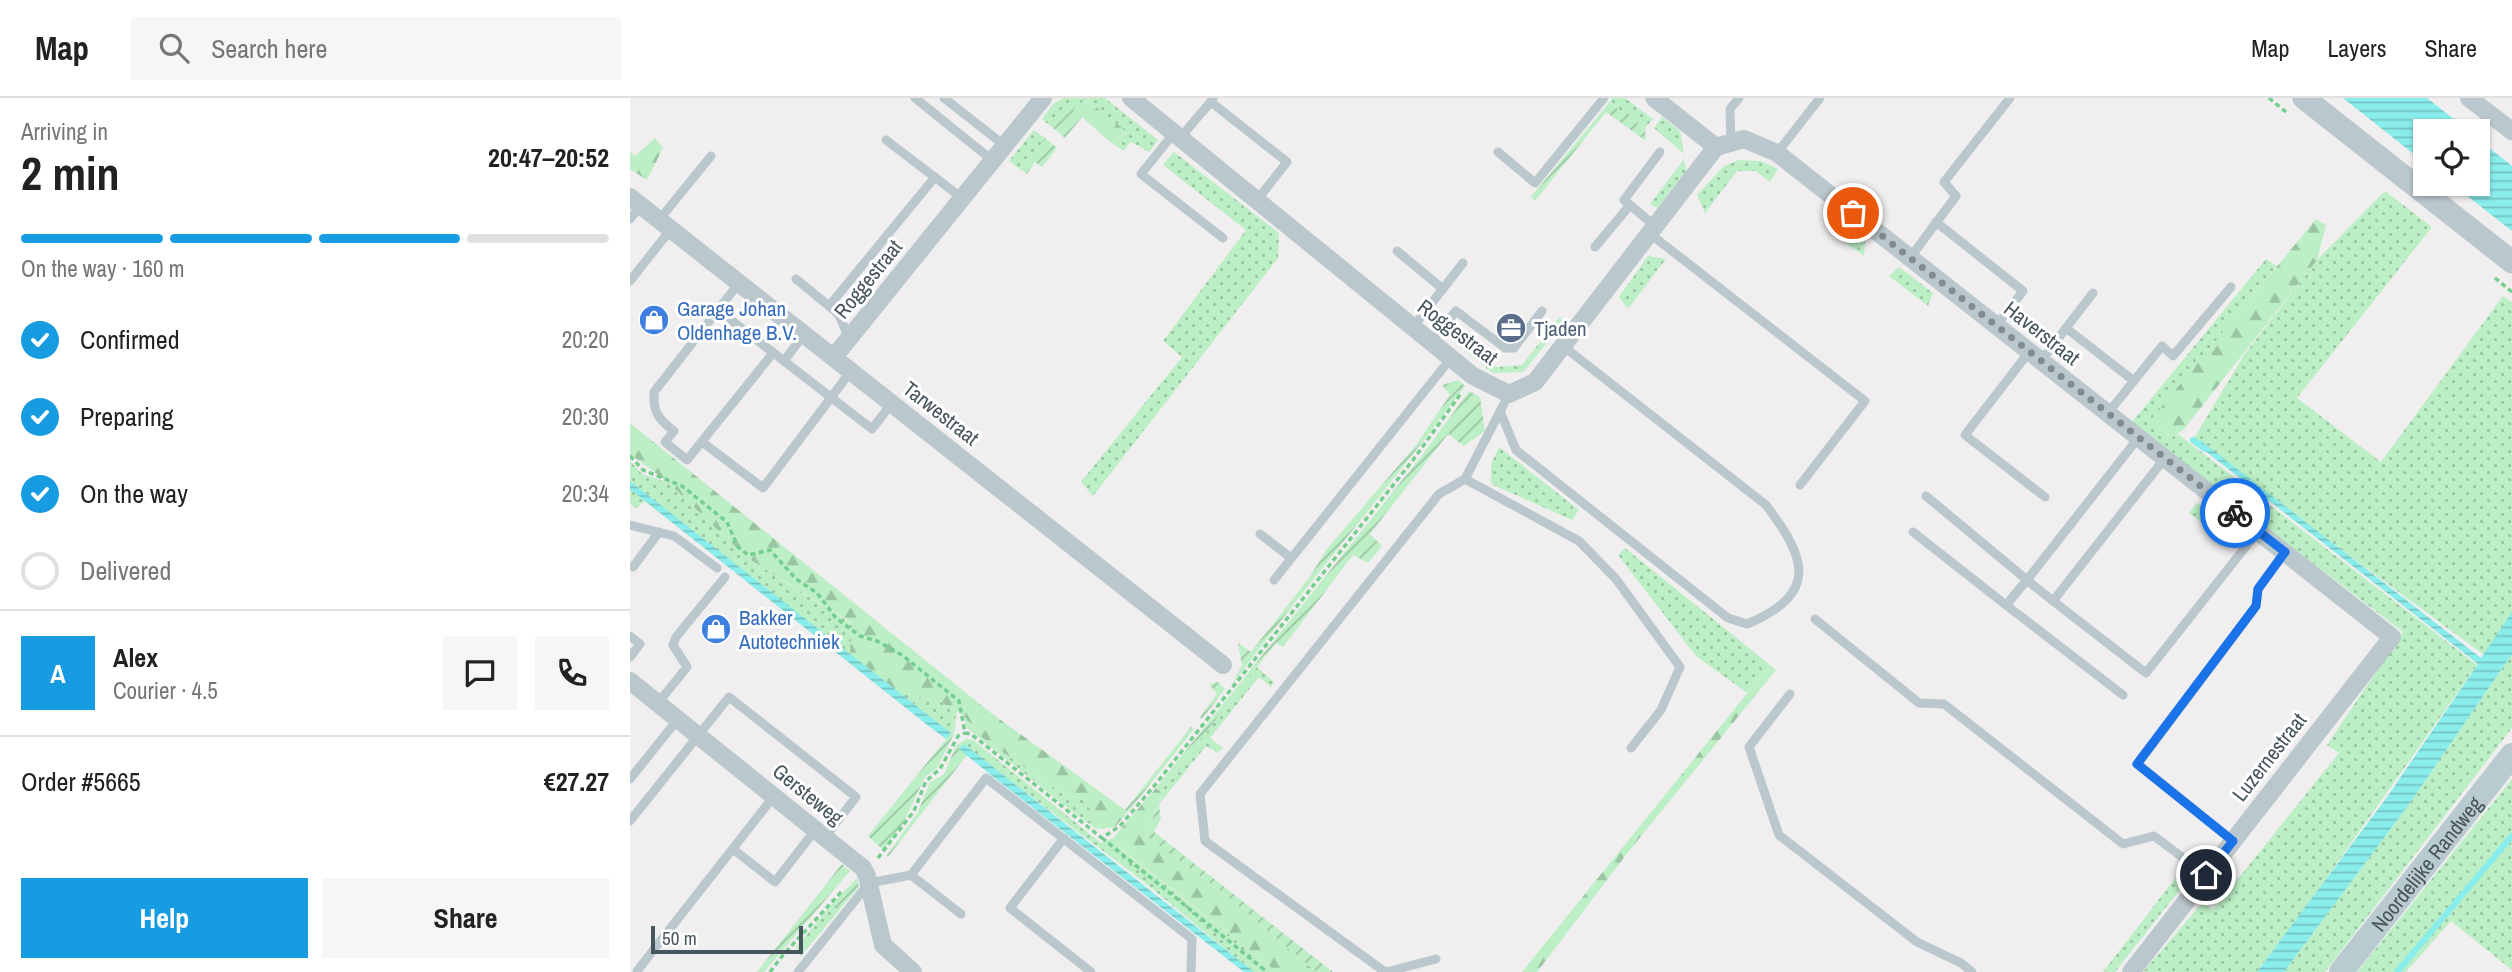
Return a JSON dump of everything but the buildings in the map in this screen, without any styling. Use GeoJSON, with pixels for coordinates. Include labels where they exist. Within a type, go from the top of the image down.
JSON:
{"type":"FeatureCollection","features":[{"type":"Feature","properties":{"kind":"main road","name":"Noordelijke Randweg"},"geometry":{"type":"LineString","coordinates":[[2341,972],[2512,755]]}},
{"type":"Feature","properties":{"kind":"street","name":"Roggestraat"},"geometry":{"type":"LineString","coordinates":[[834,357],[1042,98]]}},
{"type":"Feature","properties":{"kind":"street"},"geometry":{"type":"LineString","coordinates":[[1654,98],[1723,145]]}},
{"type":"Feature","properties":{"kind":"street"},"geometry":{"type":"LineString","coordinates":[[2304,98],[2512,262]]}},
{"type":"Feature","properties":{"kind":"street"},"geometry":{"type":"LineString","coordinates":[[2469,98],[2512,131]]}},
{"type":"Feature","properties":{"kind":"street","name":"Roggestraat"},"geometry":{"type":"LineString","coordinates":[[1136,100],[1473,376],[1509,394],[1535,382],[1652,230],[1723,145]]}},
{"type":"Feature","properties":{"kind":"street","name":"Haverstraat"},"geometry":{"type":"LineString","coordinates":[[1723,145],[1744,139],[1777,153],[2392,637]]}},
{"type":"Feature","properties":{"kind":"street","name":"Tarwestraat"},"geometry":{"type":"LineString","coordinates":[[634,207],[665,225],[1223,665]]}},
{"type":"Feature","properties":{"kind":"street","name":"Luzernestraat"},"geometry":{"type":"LineString","coordinates":[[2131,972],[2392,637]]}},
{"type":"Feature","properties":{"kind":"street","name":"Gersteweg"},"geometry":{"type":"LineString","coordinates":[[630,681],[863,868],[883,945],[913,972]]}},
{"type":"Feature","properties":{"kind":"lane"},"geometry":{"type":"LineString","coordinates":[[915,98],[992,160]]}},
{"type":"Feature","properties":{"kind":"lane"},"geometry":{"type":"LineString","coordinates":[[944,98],[1004,145]]}},
{"type":"Feature","properties":{"kind":"lane"},"geometry":{"type":"LineString","coordinates":[[1498,152],[1535,183],[1604,98]]}},
{"type":"Feature","properties":{"kind":"lane"},"geometry":{"type":"LineString","coordinates":[[1723,145],[1730,109],[1739,98]]}},
{"type":"Feature","properties":{"kind":"lane"},"geometry":{"type":"LineString","coordinates":[[1777,153],[1820,98]]}},
{"type":"Feature","properties":{"kind":"lane"},"geometry":{"type":"LineString","coordinates":[[1910,258],[1955,196],[1944,182],[2010,98]]}},
{"type":"Feature","properties":{"kind":"lane"},"geometry":{"type":"LineString","coordinates":[[1223,238],[1142,174],[1213,100],[1287,162],[1256,200]]}},
{"type":"Feature","properties":{"kind":"lane"},"geometry":{"type":"LineString","coordinates":[[886,140],[962,198]]}},
{"type":"Feature","properties":{"kind":"lane"},"geometry":{"type":"LineString","coordinates":[[1660,152],[1624,200],[1652,230],[1865,401],[1800,485]]}},
{"type":"Feature","properties":{"kind":"lane"},"geometry":{"type":"LineString","coordinates":[[630,281],[711,156]]}},
{"type":"Feature","properties":{"kind":"lane"},"geometry":{"type":"LineString","coordinates":[[829,306],[935,177]]}},
{"type":"Feature","properties":{"kind":"lane"},"geometry":{"type":"LineString","coordinates":[[1595,247],[1630,205]]}},
{"type":"Feature","properties":{"kind":"lane"},"geometry":{"type":"LineString","coordinates":[[1936,222],[2023,291],[1996,326]]}},
{"type":"Feature","properties":{"kind":"lane"},"geometry":{"type":"LineString","coordinates":[[1396,251],[1443,289]]}},
{"type":"Feature","properties":{"kind":"lane"},"geometry":{"type":"LineString","coordinates":[[1413,327],[1463,263]]}},
{"type":"Feature","properties":{"kind":"lane"},"geometry":{"type":"LineString","coordinates":[[796,279],[839,315],[849,339]]}},
{"type":"Feature","properties":{"kind":"lane"},"geometry":{"type":"LineString","coordinates":[[739,283],[654,392],[654,407],[658,419],[674,431],[665,442],[687,460],[773,353]]}},
{"type":"Feature","properties":{"kind":"lane"},"geometry":{"type":"LineString","coordinates":[[2108,413],[2161,346],[2173,356],[2231,287]]}},
{"type":"Feature","properties":{"kind":"lane"},"geometry":{"type":"LineString","coordinates":[[2045,497],[1965,435],[2035,356],[2066,328],[2093,293]]}},
{"type":"Feature","properties":{"kind":"lane"},"geometry":{"type":"LineString","coordinates":[[718,310],[872,429],[892,403]]}},
{"type":"Feature","properties":{"kind":"lane"},"geometry":{"type":"LineString","coordinates":[[1431,341],[1456,311],[1505,348],[1514,348],[1542,311]]}},
{"type":"Feature","properties":{"kind":"lane"},"geometry":{"type":"LineString","coordinates":[[2066,328],[2134,381]]}},
{"type":"Feature","properties":{"kind":"lane"},"geometry":{"type":"LineString","coordinates":[[784,361],[804,334]]}},
{"type":"Feature","properties":{"kind":"lane"},"geometry":{"type":"LineString","coordinates":[[1500,411],[1516,450],[1728,618],[1747,624],[1766,616],[1787,602],[1797,583],[1799,559],[1789,535],[1766,505],[1563,346]]}},
{"type":"Feature","properties":{"kind":"lane"},"geometry":{"type":"LineString","coordinates":[[1274,580],[1451,358]]}},
{"type":"Feature","properties":{"kind":"lane"},"geometry":{"type":"LineString","coordinates":[[706,445],[763,488],[851,371]]}},
{"type":"Feature","properties":{"kind":"lane"},"geometry":{"type":"LineString","coordinates":[[1436,958],[1385,972],[1205,841],[1200,794],[1439,494],[1465,479],[1509,394]]}},
{"type":"Feature","properties":{"kind":"lane"},"geometry":{"type":"LineString","coordinates":[[2006,605],[2139,438]]}},
{"type":"Feature","properties":{"kind":"lane"},"geometry":{"type":"LineString","coordinates":[[2053,601],[2165,458]]}},
{"type":"Feature","properties":{"kind":"lane"},"geometry":{"type":"LineString","coordinates":[[1465,479],[1579,541],[1616,579],[1679,667],[1661,710],[1631,748]]}},
{"type":"Feature","properties":{"kind":"lane"},"geometry":{"type":"LineString","coordinates":[[1926,496],[2053,601],[2146,673],[2258,531]]}},
{"type":"Feature","properties":{"kind":"lane"},"geometry":{"type":"LineString","coordinates":[[630,525],[674,536],[717,569]]}},
{"type":"Feature","properties":{"kind":"lane"},"geometry":{"type":"LineString","coordinates":[[633,567],[659,532]]}},
{"type":"Feature","properties":{"kind":"lane"},"geometry":{"type":"LineString","coordinates":[[1913,532],[2123,695]]}},
{"type":"Feature","properties":{"kind":"lane"},"geometry":{"type":"LineString","coordinates":[[1260,534],[1291,558]]}},
{"type":"Feature","properties":{"kind":"lane"},"geometry":{"type":"LineString","coordinates":[[2233,841],[2137,764],[2256,606],[2258,589],[2285,552]]}},
{"type":"Feature","properties":{"kind":"lane"},"geometry":{"type":"LineString","coordinates":[[658,703],[687,667],[673,645],[676,637],[724,577]]}},
{"type":"Feature","properties":{"kind":"lane"},"geometry":{"type":"LineString","coordinates":[[1815,619],[1919,703],[1944,704],[2123,844],[2154,836],[2206,875]]}},
{"type":"Feature","properties":{"kind":"lane"},"geometry":{"type":"LineString","coordinates":[[630,636],[640,644],[630,657]]}},
{"type":"Feature","properties":{"kind":"lane"},"geometry":{"type":"LineString","coordinates":[[1790,694],[1749,747],[1779,835],[1917,942],[1972,972]]}},
{"type":"Feature","properties":{"kind":"lane"},"geometry":{"type":"LineString","coordinates":[[630,821],[729,697],[856,797],[775,882],[733,849]]}},
{"type":"Feature","properties":{"kind":"lane"},"geometry":{"type":"LineString","coordinates":[[630,779],[678,719]]}},
{"type":"Feature","properties":{"kind":"lane"},"geometry":{"type":"LineString","coordinates":[[797,972],[869,883],[911,875],[986,778],[1192,939],[1191,972]]}},
{"type":"Feature","properties":{"kind":"lane"},"geometry":{"type":"LineString","coordinates":[[636,971],[775,796]]}},
{"type":"Feature","properties":{"kind":"lane"},"geometry":{"type":"LineString","coordinates":[[1064,838],[1010,908],[1091,972]]}},
{"type":"Feature","properties":{"kind":"lane"},"geometry":{"type":"LineString","coordinates":[[911,875],[961,914]]}},
{"type":"Feature","properties":{"kind":"path"},"geometry":{"type":"LineString","coordinates":[[1102,838],[1120,826],[1172,764],[1413,460],[1473,376]]}},
{"type":"Feature","properties":{"kind":"path"},"geometry":{"type":"LineString","coordinates":[[630,456],[643,470],[682,486],[727,522],[738,547],[748,555],[770,550],[796,579],[817,593],[836,618],[860,636],[877,641],[902,655],[959,701],[965,733],[971,734],[1267,972]]}},
{"type":"Feature","properties":{"kind":"green space"},"geometry":{"type":"Polygon","coordinates":[[[1063,98],[1105,98],[1158,140],[1149,152],[1131,142],[1123,151],[1110,142],[1127,133],[1086,99],[1053,128],[1042,119],[1053,104],[1063,98]]]}},
{"type":"Feature","properties":{"kind":"green space"},"geometry":{"type":"Polygon","coordinates":[[[1612,98],[1625,98],[1653,119],[1645,128],[1609,103],[1612,98]]]}},
{"type":"Feature","properties":{"kind":"green space"},"geometry":{"type":"Polygon","coordinates":[[[1086,99],[1127,132],[1110,142],[1073,109],[1086,99]]]}},
{"type":"Feature","properties":{"kind":"green space"},"geometry":{"type":"Polygon","coordinates":[[[1609,103],[1645,128],[1646,141],[1606,112],[1535,201],[1531,197],[1609,103]]]}},
{"type":"Feature","properties":{"kind":"green space"},"geometry":{"type":"Polygon","coordinates":[[[1073,109],[1082,117],[1065,138],[1053,128],[1073,109]]]}},
{"type":"Feature","properties":{"kind":"green space"},"geometry":{"type":"Polygon","coordinates":[[[1662,117],[1680,131],[1684,154],[1654,128],[1662,117]]]}},
{"type":"Feature","properties":{"kind":"green space"},"geometry":{"type":"Polygon","coordinates":[[[1034,130],[1045,138],[1021,170],[1009,161],[1034,130]]]}},
{"type":"Feature","properties":{"kind":"green space"},"geometry":{"type":"Polygon","coordinates":[[[655,138],[663,148],[647,180],[630,169],[630,152],[635,156],[655,138]]]}},
{"type":"Feature","properties":{"kind":"green space"},"geometry":{"type":"Polygon","coordinates":[[[1045,138],[1057,148],[1042,167],[1035,162],[1027,174],[1021,170],[1045,138]]]}},
{"type":"Feature","properties":{"kind":"green space"},"geometry":{"type":"Polygon","coordinates":[[[1174,152],[1279,233],[1278,258],[1093,496],[1081,482],[1182,357],[1163,341],[1246,230],[1163,165],[1174,152]]]}},
{"type":"Feature","properties":{"kind":"green space"},"geometry":{"type":"Polygon","coordinates":[[[1684,159],[1686,171],[1657,208],[1650,204],[1684,159]]]}},
{"type":"Feature","properties":{"kind":"green space"},"geometry":{"type":"Polygon","coordinates":[[[1739,160],[1761,161],[1778,169],[1770,182],[1756,171],[1737,171],[1705,213],[1697,195],[1724,166],[1739,160]]]}},
{"type":"Feature","properties":{"kind":"green space"},"geometry":{"type":"Polygon","coordinates":[[[2385,191],[2432,227],[2297,398],[2381,462],[2503,296],[2512,302],[2512,612],[2484,655],[2193,440],[2244,355],[2317,260],[2385,191]]]}},
{"type":"Feature","properties":{"kind":"green space"},"geometry":{"type":"Polygon","coordinates":[[[2316,219],[2326,225],[2317,260],[2184,429],[2173,437],[2149,422],[2316,219]]]}},
{"type":"Feature","properties":{"kind":"green space"},"geometry":{"type":"Polygon","coordinates":[[[1849,229],[1865,242],[1864,256],[1838,238],[1849,229]]]}},
{"type":"Feature","properties":{"kind":"green space"},"geometry":{"type":"Polygon","coordinates":[[[1648,256],[1666,259],[1628,309],[1619,297],[1648,256]]]}},
{"type":"Feature","properties":{"kind":"green space"},"geometry":{"type":"Polygon","coordinates":[[[2266,259],[2277,266],[2150,422],[2172,437],[2178,434],[2477,665],[2257,972],[2143,972],[2202,903],[2213,910],[2339,753],[2327,745],[2403,632],[2132,422],[2266,259]]]}},
{"type":"Feature","properties":{"kind":"green space"},"geometry":{"type":"Polygon","coordinates":[[[1899,267],[1933,293],[1928,306],[1889,276],[1899,267]]]}},
{"type":"Feature","properties":{"kind":"green space"},"geometry":{"type":"Polygon","coordinates":[[[1560,317],[1564,322],[1523,372],[1493,373],[1480,363],[1484,358],[1497,367],[1522,365],[1560,317]]]}},
{"type":"Feature","properties":{"kind":"green space"},"geometry":{"type":"Polygon","coordinates":[[[1460,337],[1480,354],[1476,360],[1454,342],[1460,337]]]}},
{"type":"Feature","properties":{"kind":"green space"},"geometry":{"type":"Polygon","coordinates":[[[1458,380],[1465,386],[1231,686],[1242,665],[1238,643],[1251,652],[1309,578],[1327,549],[1416,445],[1450,395],[1442,385],[1458,380]]]}},
{"type":"Feature","properties":{"kind":"green space"},"geometry":{"type":"Polygon","coordinates":[[[1469,391],[1480,397],[1485,431],[1464,446],[1448,434],[1370,534],[1382,546],[1368,563],[1353,555],[1283,647],[1276,643],[1160,791],[1156,788],[1420,458],[1469,391]]]}},
{"type":"Feature","properties":{"kind":"green space"},"geometry":{"type":"Polygon","coordinates":[[[630,423],[991,713],[1128,812],[1115,827],[1101,829],[1085,800],[1060,792],[980,736],[964,716],[941,702],[898,692],[850,654],[852,623],[746,557],[669,483],[630,454],[630,423]]]}},
{"type":"Feature","properties":{"kind":"green space"},"geometry":{"type":"Polygon","coordinates":[[[1499,447],[1579,510],[1572,520],[1491,484],[1491,464],[1499,447]]]}},
{"type":"Feature","properties":{"kind":"green space"},"geometry":{"type":"Polygon","coordinates":[[[630,461],[642,474],[669,483],[724,525],[746,557],[852,624],[850,654],[745,572],[741,576],[644,501],[637,509],[630,504],[630,461]]]}},
{"type":"Feature","properties":{"kind":"green space"},"geometry":{"type":"Polygon","coordinates":[[[2197,503],[2239,533],[2233,547],[2189,513],[2197,503]]]}},
{"type":"Feature","properties":{"kind":"green space"},"geometry":{"type":"Polygon","coordinates":[[[1625,548],[1770,665],[1747,693],[1696,656],[1618,555],[1625,548]]]}},
{"type":"Feature","properties":{"kind":"green space"},"geometry":{"type":"Polygon","coordinates":[[[2512,654],[2512,728],[2325,972],[2284,972],[2410,803],[2512,654]]]}},
{"type":"Feature","properties":{"kind":"green space"},"geometry":{"type":"Polygon","coordinates":[[[1770,665],[1776,670],[1629,851],[1537,972],[1522,972],[1770,665]]]}},
{"type":"Feature","properties":{"kind":"green space"},"geometry":{"type":"Polygon","coordinates":[[[1257,667],[1274,682],[1271,687],[1259,677],[1210,738],[1223,748],[1218,753],[1206,746],[1160,803],[1160,791],[1257,667]]]}},
{"type":"Feature","properties":{"kind":"green space"},"geometry":{"type":"Polygon","coordinates":[[[1218,682],[1225,689],[1202,719],[1200,717],[1217,694],[1209,684],[1218,682]]]}},
{"type":"Feature","properties":{"kind":"green space"},"geometry":{"type":"Polygon","coordinates":[[[898,692],[941,702],[957,712],[951,733],[898,692]]]}},
{"type":"Feature","properties":{"kind":"green space"},"geometry":{"type":"Polygon","coordinates":[[[957,716],[954,734],[937,768],[925,777],[903,824],[883,850],[868,836],[951,733],[957,716]]]}},
{"type":"Feature","properties":{"kind":"green space"},"geometry":{"type":"Polygon","coordinates":[[[964,716],[980,736],[1060,792],[1085,800],[1101,829],[1095,828],[1073,812],[966,727],[964,716]]]}},
{"type":"Feature","properties":{"kind":"green space"},"geometry":{"type":"Polygon","coordinates":[[[1191,727],[1194,729],[1128,812],[1125,810],[1191,727]]]}},
{"type":"Feature","properties":{"kind":"green space"},"geometry":{"type":"Polygon","coordinates":[[[966,739],[973,740],[1101,843],[1113,838],[1125,853],[1277,972],[1253,972],[1144,882],[970,750],[967,755],[956,746],[966,739]]]}},
{"type":"Feature","properties":{"kind":"green space"},"geometry":{"type":"Polygon","coordinates":[[[956,746],[967,755],[888,857],[918,812],[930,782],[944,774],[956,746]]]}},
{"type":"Feature","properties":{"kind":"green space"},"geometry":{"type":"Polygon","coordinates":[[[2512,779],[2512,970],[2451,921],[2406,972],[2357,972],[2512,779]]]}},
{"type":"Feature","properties":{"kind":"green space"},"geometry":{"type":"Polygon","coordinates":[[[1156,788],[1162,793],[1146,836],[1222,892],[1316,972],[1277,972],[1125,852],[1113,838],[1156,788]]]}},
{"type":"Feature","properties":{"kind":"green space"},"geometry":{"type":"Polygon","coordinates":[[[1162,794],[1159,806],[1161,818],[1154,832],[1333,972],[1316,972],[1222,892],[1146,836],[1162,794]]]}},
{"type":"Feature","properties":{"kind":"green space"},"geometry":{"type":"Polygon","coordinates":[[[842,864],[850,871],[764,972],[757,972],[842,864]]]}},
{"type":"Feature","properties":{"kind":"green space"},"geometry":{"type":"Polygon","coordinates":[[[2180,872],[2182,887],[2115,972],[2103,972],[2180,872]]]}},
{"type":"Feature","properties":{"kind":"green space"},"geometry":{"type":"Polygon","coordinates":[[[857,878],[859,887],[841,908],[834,902],[857,878]]]}},
{"type":"Feature","properties":{"kind":"green space"},"geometry":{"type":"Polygon","coordinates":[[[834,902],[841,908],[801,956],[796,947],[834,902]]]}},
{"type":"Feature","properties":{"kind":"water"},"geometry":{"type":"Polygon","coordinates":[[[2343,98],[2427,98],[2454,119],[2413,119],[2413,153],[2343,98]]]}},
{"type":"Feature","properties":{"kind":"water"},"geometry":{"type":"Polygon","coordinates":[[[2490,149],[2512,166],[2512,231],[2467,196],[2490,196],[2490,149]]]}},
{"type":"Feature","properties":{"kind":"water"},"geometry":{"type":"Polygon","coordinates":[[[2200,440],[2481,658],[2512,612],[2512,654],[2410,803],[2284,972],[2257,972],[2387,797],[2478,664],[2204,450],[2198,444],[2200,440]]]}},
{"type":"Feature","properties":{"kind":"water"},"geometry":{"type":"Polygon","coordinates":[[[630,481],[951,733],[946,739],[926,724],[630,489],[630,481]]]}},
{"type":"Feature","properties":{"kind":"water"},"geometry":{"type":"Polygon","coordinates":[[[964,744],[1254,972],[1244,972],[992,776],[959,749],[964,744]]]}},
{"type":"Feature","properties":{"kind":"waterway"},"geometry":{"type":"LineString","coordinates":[[2193,440],[2205,449]]}},
{"type":"Feature","properties":{"kind":"waterway"},"geometry":{"type":"LineString","coordinates":[[2397,972],[2512,836]]}},
{"type":"Feature","properties":{"kind":"way so far"},"geometry":{"type":"LineString","coordinates":[[1853,213],[2235,513]]}},
{"type":"Feature","properties":{"kind":"place","name":"Garage Johan Oldenhage B.V."},"geometry":{"type":"Point","coordinates":[654,320]}},
{"type":"Feature","properties":{"kind":"place","name":"Tjaden"},"geometry":{"type":"Point","coordinates":[1511,328]}},
{"type":"Feature","properties":{"kind":"place","name":"Bakker Autotechniek"},"geometry":{"type":"Point","coordinates":[716,629]}},
{"type":"Feature","properties":{"kind":"route"},"geometry":{"type":"LineString","coordinates":[[2206,875],[2233,841],[2137,764],[2256,606],[2258,589],[2285,552],[2235,513]]}}]}
